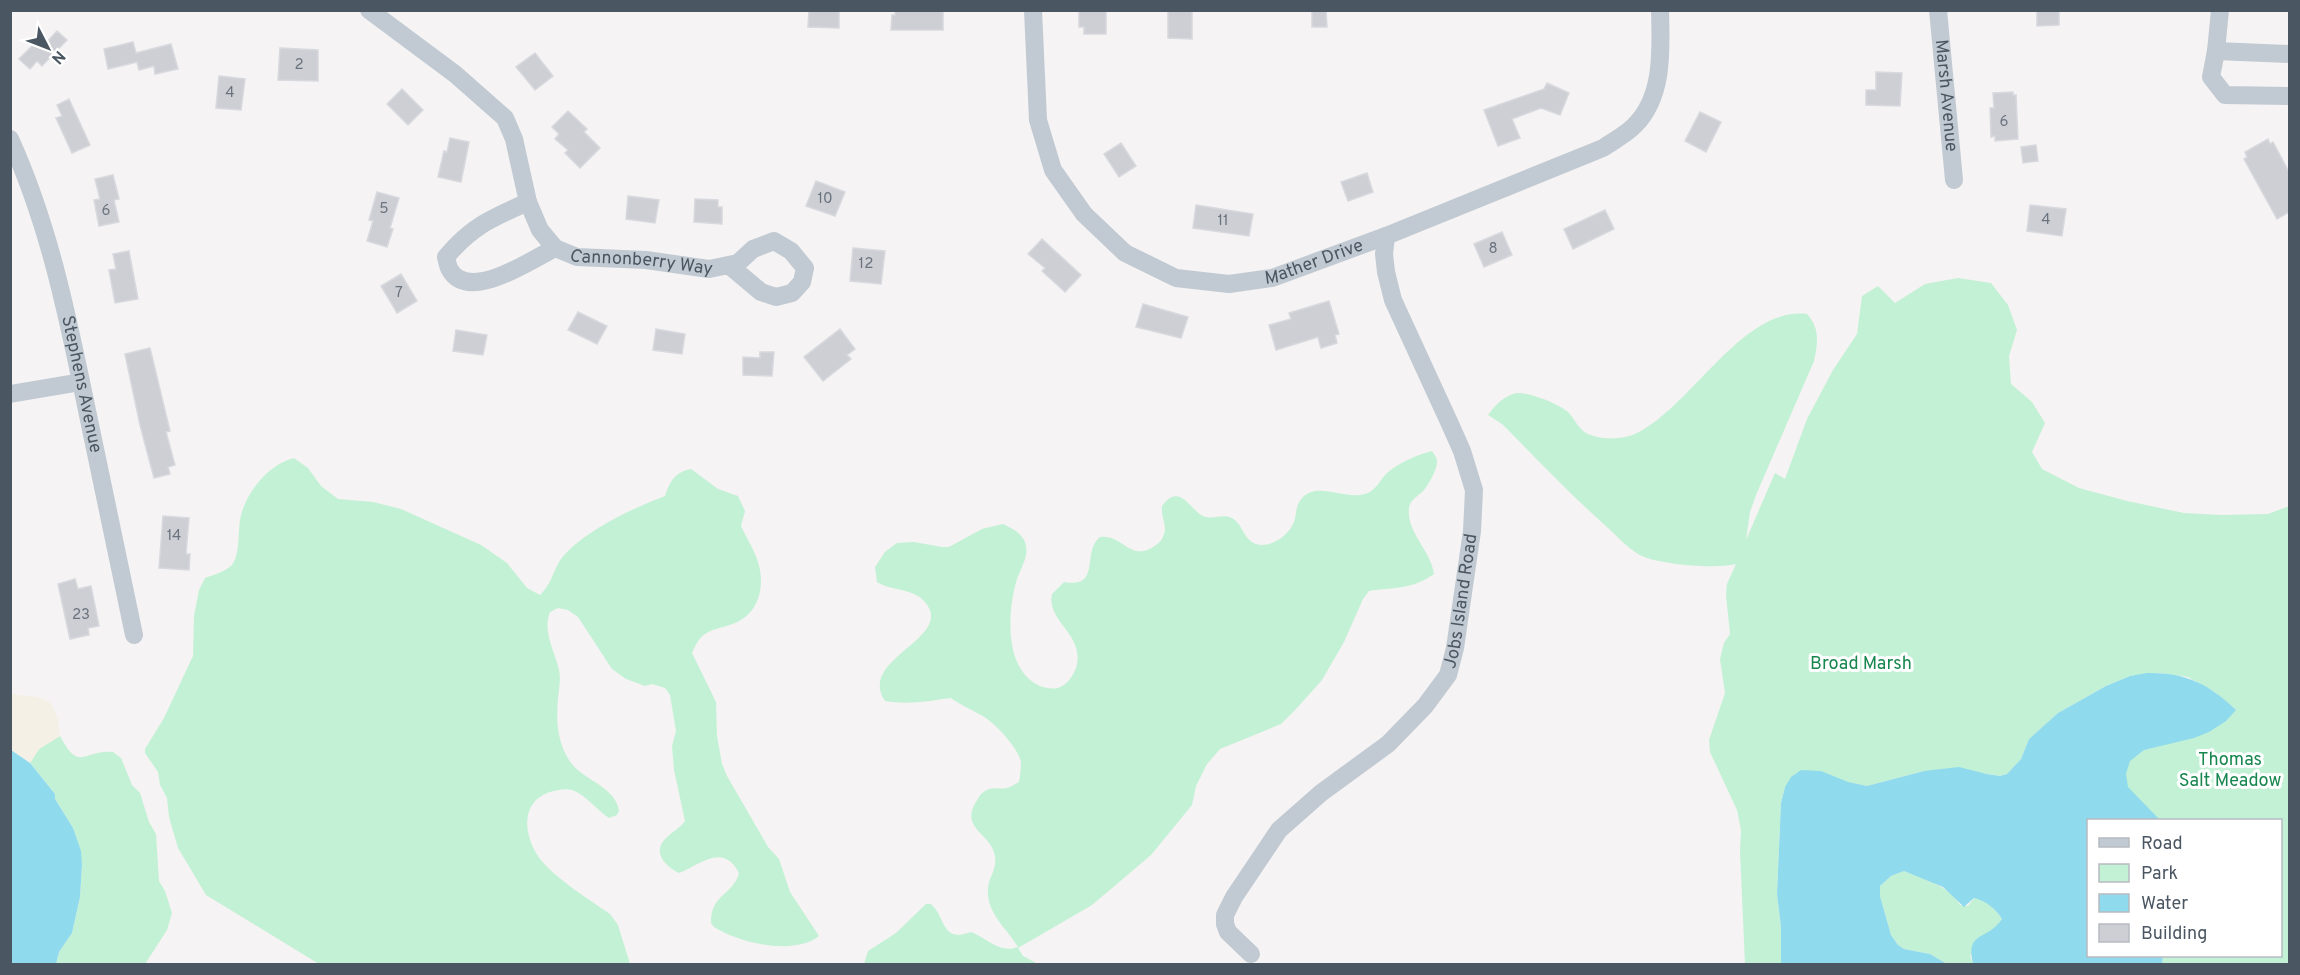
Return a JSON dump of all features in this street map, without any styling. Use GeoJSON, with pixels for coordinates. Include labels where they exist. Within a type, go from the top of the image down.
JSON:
{"type":"FeatureCollection","features":[{"type":"Feature","properties":{"kind":"street","name":"Cannonberry Way"},"geometry":{"type":"LineString","coordinates":[[369,10],[455,74],[505,118],[514,139],[528,202],[540,230],[555,248],[576,257],[646,260],[709,269],[730,266]]}},
{"type":"Feature","properties":{"kind":"street","name":"Mather Drive"},"geometry":{"type":"LineString","coordinates":[[1033,10],[1038,120],[1053,170],[1084,214],[1125,253],[1176,278],[1228,284],[1272,278],[1386,236],[1603,148],[1634,126],[1654,97],[1659,66],[1660,10]]}},
{"type":"Feature","properties":{"kind":"street","name":"Marsh Avenue"},"geometry":{"type":"LineString","coordinates":[[1938,10],[1954,180]]}},
{"type":"Feature","properties":{"kind":"street"},"geometry":{"type":"LineString","coordinates":[[2220,10],[2211,77],[2225,95],[2289,96]]}},
{"type":"Feature","properties":{"kind":"street"},"geometry":{"type":"LineString","coordinates":[[2216,51],[2289,54]]}},
{"type":"Feature","properties":{"kind":"street","name":"Stephens Avenue"},"geometry":{"type":"LineString","coordinates":[[10,139],[27,176],[44,225],[59,280],[134,635]]}},
{"type":"Feature","properties":{"kind":"street","name":"Cannonberry Way"},"geometry":{"type":"LineString","coordinates":[[528,202],[473,229],[446,257],[450,270],[458,278],[473,283],[492,279],[555,248]]}},
{"type":"Feature","properties":{"kind":"street","name":"Jobs Island Road"},"geometry":{"type":"LineString","coordinates":[[1251,954],[1228,932],[1224,924],[1225,915],[1234,897],[1279,830],[1321,793],[1388,744],[1425,706],[1448,675],[1455,648],[1472,531],[1474,490],[1458,442],[1393,300],[1384,255],[1386,236]]}},
{"type":"Feature","properties":{"kind":"street"},"geometry":{"type":"LineString","coordinates":[[10,394],[81,382]]}},
{"type":"Feature","properties":{"kind":"green space"},"geometry":{"type":"Polygon","coordinates":[[[1958,278],[1991,283],[2008,305],[2017,330],[2009,356],[2011,384],[2032,402],[2045,423],[2032,452],[2042,469],[2079,488],[2184,513],[2268,514],[2289,506],[2289,964],[2162,964],[2163,957],[2282,957],[2282,819],[2149,819],[2122,789],[2123,765],[2146,748],[2236,710],[2216,693],[2188,677],[2161,673],[2130,676],[2106,686],[2058,713],[2029,739],[2021,759],[2007,774],[2000,776],[1982,773],[1924,771],[1867,786],[1796,773],[1785,787],[1781,803],[1777,894],[1781,927],[1781,964],[1745,964],[1741,830],[1737,810],[1710,752],[1709,740],[1725,693],[1720,659],[1724,643],[1730,634],[1726,595],[1727,584],[1736,564],[1690,565],[1653,560],[1639,554],[1581,503],[1502,424],[1488,415],[1504,398],[1517,393],[1529,394],[1564,409],[1586,433],[1610,438],[1629,436],[1656,421],[1739,342],[1761,326],[1783,316],[1807,314],[1814,325],[1817,336],[1814,361],[1756,495],[1750,512],[1746,540],[1775,473],[1785,479],[1807,419],[1833,370],[1857,334],[1862,296],[1878,286],[1895,303],[1925,284],[1958,278]]]}},
{"type":"Feature","properties":{"kind":"green space"},"geometry":{"type":"Polygon","coordinates":[[[1432,451],[1437,460],[1435,471],[1424,490],[1411,502],[1409,517],[1415,534],[1429,558],[1434,574],[1418,583],[1369,591],[1322,680],[1296,709],[1281,724],[1220,749],[1207,764],[1196,786],[1192,805],[1151,855],[1092,905],[1018,948],[1023,956],[1038,964],[864,964],[868,951],[896,933],[926,904],[931,904],[936,910],[949,932],[961,935],[971,932],[1005,949],[1018,947],[990,905],[988,888],[995,857],[989,842],[974,825],[972,811],[983,792],[1007,788],[1019,782],[1021,763],[1019,757],[1011,742],[991,722],[951,698],[910,703],[885,701],[880,686],[884,672],[919,638],[928,626],[931,614],[924,601],[914,594],[877,582],[875,567],[885,552],[897,543],[914,542],[949,547],[982,529],[1003,524],[1018,533],[1023,537],[1026,550],[1012,604],[1012,646],[1021,670],[1029,679],[1042,687],[1058,688],[1071,677],[1076,668],[1078,656],[1076,646],[1055,613],[1052,594],[1064,582],[1076,583],[1083,580],[1087,575],[1092,551],[1100,537],[1115,539],[1133,550],[1140,551],[1158,544],[1165,530],[1162,506],[1175,496],[1186,501],[1206,517],[1233,518],[1252,542],[1267,545],[1277,541],[1289,531],[1299,503],[1309,493],[1324,491],[1357,495],[1369,493],[1397,465],[1432,451]]]}},
{"type":"Feature","properties":{"kind":"green space"},"geometry":{"type":"Polygon","coordinates":[[[294,458],[308,468],[321,486],[338,499],[373,502],[401,509],[481,545],[507,563],[527,588],[540,595],[547,587],[561,559],[570,549],[609,522],[665,496],[671,482],[681,472],[691,469],[718,489],[738,496],[745,511],[741,526],[760,569],[759,597],[750,612],[743,618],[704,634],[692,653],[716,702],[717,736],[722,764],[727,776],[768,847],[779,859],[790,892],[819,936],[796,945],[766,945],[737,938],[714,927],[711,923],[714,906],[732,886],[739,873],[733,864],[719,857],[711,858],[679,873],[665,863],[660,854],[662,843],[685,821],[674,770],[672,746],[676,731],[670,695],[665,688],[652,684],[645,686],[626,679],[612,669],[578,617],[568,610],[558,608],[550,612],[547,627],[560,673],[557,722],[562,745],[574,767],[612,795],[619,811],[617,815],[609,818],[577,792],[561,789],[541,796],[534,802],[530,809],[527,826],[532,844],[542,861],[570,886],[610,914],[618,925],[630,964],[319,964],[206,895],[178,848],[169,817],[167,798],[160,785],[158,772],[145,753],[145,749],[164,718],[193,656],[194,616],[199,590],[205,578],[225,570],[234,562],[242,510],[252,491],[275,467],[294,458]]]}},
{"type":"Feature","properties":{"kind":"green space"},"geometry":{"type":"Polygon","coordinates":[[[60,736],[72,754],[77,757],[113,752],[121,758],[132,785],[140,793],[149,822],[156,834],[159,881],[172,913],[167,930],[145,964],[56,964],[59,952],[72,933],[80,897],[82,865],[73,828],[55,799],[55,794],[30,763],[39,749],[60,736]]]}},
{"type":"Feature","properties":{"kind":"green space"},"geometry":{"type":"Polygon","coordinates":[[[1904,871],[1943,888],[1960,905],[1968,906],[1974,898],[1978,899],[1987,903],[2000,915],[2002,919],[1997,927],[1985,935],[1970,956],[1973,964],[1947,964],[1930,954],[1904,949],[1898,945],[1891,935],[1880,896],[1880,886],[1891,876],[1904,871]]]}},
{"type":"Feature","properties":{"kind":"sand"},"geometry":{"type":"Polygon","coordinates":[[[10,694],[41,698],[52,706],[56,713],[60,736],[39,749],[30,763],[11,750],[10,694]]]}},
{"type":"Feature","properties":{"kind":"water"},"geometry":{"type":"Polygon","coordinates":[[[2161,673],[2185,677],[2216,693],[2236,710],[2226,721],[2209,732],[2144,750],[2130,761],[2126,774],[2128,787],[2159,819],[2087,819],[2087,957],[2163,957],[2162,964],[1973,964],[1972,946],[1979,937],[1996,926],[2002,919],[2000,915],[1987,903],[1974,898],[1964,907],[1943,887],[1904,871],[1891,876],[1880,886],[1880,896],[1891,935],[1904,949],[1930,954],[1947,964],[1781,964],[1781,927],[1777,894],[1781,803],[1785,787],[1791,777],[1801,770],[1821,771],[1848,782],[1867,786],[1924,771],[1959,767],[2000,776],[2007,774],[2021,759],[2029,739],[2058,713],[2106,686],[2130,676],[2161,673]]]}},
{"type":"Feature","properties":{"kind":"water"},"geometry":{"type":"Polygon","coordinates":[[[11,750],[30,763],[55,794],[55,799],[73,828],[81,851],[80,897],[72,933],[59,952],[56,964],[11,964],[11,750]]]}},
{"type":"Feature","properties":{"kind":"building"},"geometry":{"type":"Polygon","coordinates":[[[809,10],[839,10],[839,28],[808,27],[809,10]]]}},
{"type":"Feature","properties":{"kind":"building"},"geometry":{"type":"Polygon","coordinates":[[[895,10],[943,10],[943,30],[891,30],[892,15],[895,15],[895,10]]]}},
{"type":"Feature","properties":{"kind":"building"},"geometry":{"type":"Polygon","coordinates":[[[1079,10],[1106,10],[1106,34],[1084,34],[1084,27],[1079,27],[1079,10]]]}},
{"type":"Feature","properties":{"kind":"building"},"geometry":{"type":"Polygon","coordinates":[[[1168,10],[1192,10],[1192,39],[1168,38],[1168,10]]]}},
{"type":"Feature","properties":{"kind":"building"},"geometry":{"type":"Polygon","coordinates":[[[1312,10],[1326,10],[1327,27],[1312,27],[1312,10]]]}},
{"type":"Feature","properties":{"kind":"building"},"geometry":{"type":"Polygon","coordinates":[[[2037,10],[2059,10],[2059,25],[2037,26],[2037,10]]]}},
{"type":"Feature","properties":{"kind":"building"},"geometry":{"type":"Polygon","coordinates":[[[57,31],[67,40],[42,66],[37,61],[30,69],[19,59],[39,39],[45,44],[57,31]]]}},
{"type":"Feature","properties":{"kind":"building"},"geometry":{"type":"Polygon","coordinates":[[[133,42],[136,53],[171,44],[178,69],[155,74],[154,66],[139,70],[137,62],[108,69],[104,49],[133,42]]]}},
{"type":"Feature","properties":{"kind":"building"},"geometry":{"type":"Polygon","coordinates":[[[280,48],[318,50],[318,81],[278,80],[280,48]]]}},
{"type":"Feature","properties":{"kind":"building"},"geometry":{"type":"Polygon","coordinates":[[[535,53],[553,76],[535,90],[516,67],[535,53]]]}},
{"type":"Feature","properties":{"kind":"building"},"geometry":{"type":"Polygon","coordinates":[[[1876,72],[1902,73],[1900,106],[1866,105],[1866,90],[1876,90],[1876,72]]]}},
{"type":"Feature","properties":{"kind":"building"},"geometry":{"type":"Polygon","coordinates":[[[219,76],[245,79],[241,110],[216,108],[219,76]]]}},
{"type":"Feature","properties":{"kind":"building"},"geometry":{"type":"Polygon","coordinates":[[[1547,83],[1569,93],[1560,115],[1541,108],[1512,119],[1520,138],[1498,146],[1484,110],[1544,89],[1547,83]]]}},
{"type":"Feature","properties":{"kind":"building"},"geometry":{"type":"Polygon","coordinates":[[[402,89],[423,110],[408,125],[387,104],[402,89]]]}},
{"type":"Feature","properties":{"kind":"building"},"geometry":{"type":"Polygon","coordinates":[[[2013,92],[2013,95],[2016,95],[2018,139],[1995,141],[1995,136],[1991,137],[1990,108],[1994,108],[1993,93],[2013,92]]]}},
{"type":"Feature","properties":{"kind":"building"},"geometry":{"type":"Polygon","coordinates":[[[69,99],[90,145],[72,153],[56,118],[62,116],[57,105],[69,99]]]}},
{"type":"Feature","properties":{"kind":"building"},"geometry":{"type":"Polygon","coordinates":[[[568,111],[587,129],[584,132],[600,148],[580,168],[565,153],[568,150],[555,139],[559,134],[552,127],[568,111]]]}},
{"type":"Feature","properties":{"kind":"building"},"geometry":{"type":"Polygon","coordinates":[[[1700,112],[1721,122],[1706,152],[1685,141],[1700,112]]]}},
{"type":"Feature","properties":{"kind":"building"},"geometry":{"type":"Polygon","coordinates":[[[450,138],[469,142],[461,182],[438,177],[444,151],[447,152],[450,138]]]}},
{"type":"Feature","properties":{"kind":"building"},"geometry":{"type":"Polygon","coordinates":[[[2268,139],[2270,144],[2273,142],[2289,172],[2289,212],[2277,219],[2244,159],[2247,157],[2245,152],[2268,139]]]}},
{"type":"Feature","properties":{"kind":"building"},"geometry":{"type":"Polygon","coordinates":[[[1121,143],[1136,166],[1119,177],[1104,154],[1121,143]]]}},
{"type":"Feature","properties":{"kind":"building"},"geometry":{"type":"Polygon","coordinates":[[[2036,145],[2038,161],[2023,163],[2021,147],[2036,145]]]}},
{"type":"Feature","properties":{"kind":"building"},"geometry":{"type":"Polygon","coordinates":[[[1367,173],[1373,192],[1348,201],[1341,182],[1367,173]]]}},
{"type":"Feature","properties":{"kind":"building"},"geometry":{"type":"Polygon","coordinates":[[[113,175],[119,199],[114,200],[119,222],[99,226],[94,200],[100,199],[95,179],[113,175]]]}},
{"type":"Feature","properties":{"kind":"building"},"geometry":{"type":"Polygon","coordinates":[[[816,181],[845,192],[835,216],[806,206],[816,181]]]}},
{"type":"Feature","properties":{"kind":"building"},"geometry":{"type":"Polygon","coordinates":[[[377,192],[399,198],[387,247],[367,241],[373,221],[369,220],[377,192]]]}},
{"type":"Feature","properties":{"kind":"building"},"geometry":{"type":"Polygon","coordinates":[[[628,196],[659,200],[655,223],[626,219],[628,196]]]}},
{"type":"Feature","properties":{"kind":"building"},"geometry":{"type":"Polygon","coordinates":[[[695,199],[718,200],[718,207],[722,207],[722,224],[694,222],[695,199]]]}},
{"type":"Feature","properties":{"kind":"building"},"geometry":{"type":"Polygon","coordinates":[[[1196,205],[1253,214],[1249,236],[1193,228],[1196,205]]]}},
{"type":"Feature","properties":{"kind":"building"},"geometry":{"type":"Polygon","coordinates":[[[2030,205],[2066,209],[2062,236],[2027,231],[2030,205]]]}},
{"type":"Feature","properties":{"kind":"building"},"geometry":{"type":"Polygon","coordinates":[[[1605,210],[1614,229],[1573,249],[1564,229],[1605,210]]]}},
{"type":"Feature","properties":{"kind":"building"},"geometry":{"type":"Polygon","coordinates":[[[1502,232],[1512,255],[1484,267],[1474,244],[1502,232]]]}},
{"type":"Feature","properties":{"kind":"building"},"geometry":{"type":"Polygon","coordinates":[[[1042,239],[1081,275],[1065,292],[1042,271],[1045,268],[1028,254],[1042,239]]]}},
{"type":"Feature","properties":{"kind":"building"},"geometry":{"type":"Polygon","coordinates":[[[853,248],[885,251],[881,284],[850,281],[853,248]]]}},
{"type":"Feature","properties":{"kind":"building"},"geometry":{"type":"Polygon","coordinates":[[[129,251],[138,299],[115,303],[109,270],[116,269],[113,254],[129,251]]]}},
{"type":"Feature","properties":{"kind":"building"},"geometry":{"type":"Polygon","coordinates":[[[401,274],[417,301],[397,313],[381,286],[401,274]]]}},
{"type":"Feature","properties":{"kind":"building"},"geometry":{"type":"Polygon","coordinates":[[[1329,301],[1339,334],[1335,335],[1337,343],[1321,348],[1318,337],[1276,350],[1269,325],[1291,319],[1289,313],[1329,301]]]}},
{"type":"Feature","properties":{"kind":"building"},"geometry":{"type":"Polygon","coordinates":[[[1143,304],[1188,317],[1181,338],[1136,327],[1143,304]]]}},
{"type":"Feature","properties":{"kind":"building"},"geometry":{"type":"Polygon","coordinates":[[[578,312],[607,326],[597,344],[568,330],[578,312]]]}},
{"type":"Feature","properties":{"kind":"building"},"geometry":{"type":"Polygon","coordinates":[[[656,329],[685,334],[682,354],[653,350],[656,329]]]}},
{"type":"Feature","properties":{"kind":"building"},"geometry":{"type":"Polygon","coordinates":[[[840,329],[855,349],[847,355],[851,359],[823,381],[804,357],[840,329]]]}},
{"type":"Feature","properties":{"kind":"building"},"geometry":{"type":"Polygon","coordinates":[[[456,330],[487,335],[483,355],[453,351],[456,330]]]}},
{"type":"Feature","properties":{"kind":"building"},"geometry":{"type":"Polygon","coordinates":[[[150,348],[170,431],[166,432],[175,465],[168,467],[170,474],[154,478],[125,354],[150,348]]]}},
{"type":"Feature","properties":{"kind":"building"},"geometry":{"type":"Polygon","coordinates":[[[760,352],[774,352],[772,376],[743,375],[743,357],[760,358],[760,352]]]}},
{"type":"Feature","properties":{"kind":"building"},"geometry":{"type":"Polygon","coordinates":[[[163,516],[189,518],[186,554],[190,554],[189,570],[159,568],[163,516]]]}},
{"type":"Feature","properties":{"kind":"building"},"geometry":{"type":"Polygon","coordinates":[[[75,579],[78,589],[91,586],[99,626],[88,628],[89,635],[70,639],[58,584],[75,579]]]}},
{"type":"Feature","properties":{"kind":"park label","name":"Broad Marsh"},"geometry":{"type":"Point","coordinates":[1861,664]}},
{"type":"Feature","properties":{"kind":"park label","name":"Thomas Salt Meadow"},"geometry":{"type":"Point","coordinates":[2230,770]}}]}
